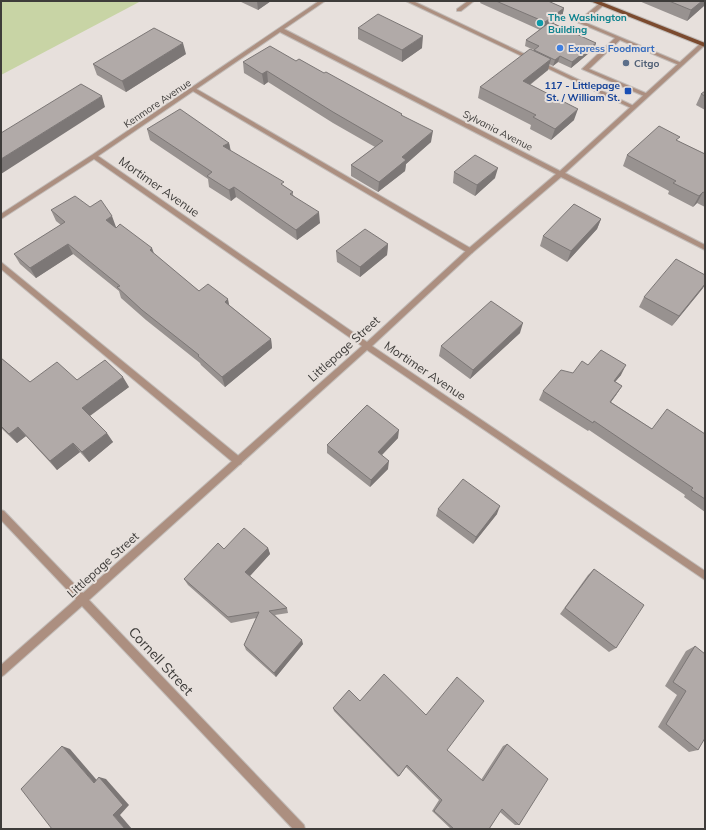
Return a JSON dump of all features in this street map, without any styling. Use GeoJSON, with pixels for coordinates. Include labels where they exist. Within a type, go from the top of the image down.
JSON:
{"type":"FeatureCollection","features":[{"type":"Feature","properties":{"kind":"main road"},"geometry":{"type":"LineString","coordinates":[[593,1],[704,44]]}},
{"type":"Feature","properties":{"kind":"street","name":"Kenmore Avenue"},"geometry":{"type":"LineString","coordinates":[[1,216],[193,90],[322,1]]}},
{"type":"Feature","properties":{"kind":"street"},"geometry":{"type":"LineString","coordinates":[[409,1],[632,108]]}},
{"type":"Feature","properties":{"kind":"street"},"geometry":{"type":"LineString","coordinates":[[459,10],[471,1]]}},
{"type":"Feature","properties":{"kind":"street"},"geometry":{"type":"LineString","coordinates":[[602,4],[580,22],[681,64]]}},
{"type":"Feature","properties":{"kind":"street","name":"Sylvania Avenue"},"geometry":{"type":"LineString","coordinates":[[281,30],[705,248]]}},
{"type":"Feature","properties":{"kind":"street"},"geometry":{"type":"LineString","coordinates":[[619,38],[585,69],[646,95]]}},
{"type":"Feature","properties":{"kind":"street","name":"Littlepage Street"},"geometry":{"type":"LineString","coordinates":[[1,672],[367,346],[470,251],[561,173],[704,44]]}},
{"type":"Feature","properties":{"kind":"street"},"geometry":{"type":"LineString","coordinates":[[193,90],[470,251]]}},
{"type":"Feature","properties":{"kind":"street","name":"Mortimer Avenue"},"geometry":{"type":"LineString","coordinates":[[94,156],[367,346],[705,576]]}},
{"type":"Feature","properties":{"kind":"street"},"geometry":{"type":"LineString","coordinates":[[1,265],[238,461]]}},
{"type":"Feature","properties":{"kind":"street","name":"Cornell Street"},"geometry":{"type":"LineString","coordinates":[[1,514],[300,829]]}},
{"type":"Feature","properties":{"kind":"green space"},"geometry":{"type":"Polygon","coordinates":[[[1,1],[141,1],[1,75],[1,1]]]}},
{"type":"Feature","properties":{"kind":"building"},"geometry":{"type":"Polygon","coordinates":[[[496,1],[548,1],[564,8],[545,22],[496,1]]]}},
{"type":"Feature","properties":{"kind":"building"},"geometry":{"type":"Polygon","coordinates":[[[669,1],[702,1],[691,10],[669,1]]]}},
{"type":"Feature","properties":{"kind":"building"},"geometry":{"type":"Polygon","coordinates":[[[378,14],[423,36],[402,50],[358,28],[378,14]]]}},
{"type":"Feature","properties":{"kind":"building","name":"Express Foodmart"},"geometry":{"type":"Polygon","coordinates":[[[550,22],[596,43],[572,62],[560,56],[555,60],[534,50],[539,46],[526,40],[550,22]]]}},
{"type":"Feature","properties":{"kind":"building"},"geometry":{"type":"Polygon","coordinates":[[[154,28],[183,43],[122,81],[93,64],[154,28]]]}},
{"type":"Feature","properties":{"kind":"building"},"geometry":{"type":"Polygon","coordinates":[[[270,46],[296,61],[299,59],[324,73],[326,72],[402,114],[401,115],[433,131],[402,157],[406,160],[379,182],[351,165],[383,141],[267,71],[262,74],[243,62],[270,46]]]}},
{"type":"Feature","properties":{"kind":"building"},"geometry":{"type":"Polygon","coordinates":[[[530,49],[551,59],[523,81],[578,109],[555,129],[533,117],[536,115],[480,87],[530,49]]]}},
{"type":"Feature","properties":{"kind":"building"},"geometry":{"type":"Polygon","coordinates":[[[81,84],[102,96],[1,159],[1,133],[81,84]]]}},
{"type":"Feature","properties":{"kind":"building"},"geometry":{"type":"Polygon","coordinates":[[[180,109],[229,143],[223,146],[284,182],[281,184],[293,192],[290,194],[319,212],[296,230],[234,187],[229,190],[207,176],[212,172],[147,129],[180,109]]]}},
{"type":"Feature","properties":{"kind":"building"},"geometry":{"type":"Polygon","coordinates":[[[659,126],[680,137],[676,140],[705,154],[705,193],[703,192],[699,196],[673,183],[676,181],[627,155],[659,126]]]}},
{"type":"Feature","properties":{"kind":"building"},"geometry":{"type":"Polygon","coordinates":[[[475,155],[498,168],[477,185],[454,172],[475,155]]]}},
{"type":"Feature","properties":{"kind":"building"},"geometry":{"type":"Polygon","coordinates":[[[75,196],[90,207],[101,200],[112,216],[106,220],[116,228],[120,224],[152,248],[150,250],[199,291],[208,284],[228,299],[225,302],[271,339],[222,377],[198,356],[199,355],[142,310],[117,287],[120,286],[68,244],[30,268],[14,254],[65,222],[51,210],[75,196]]]}},
{"type":"Feature","properties":{"kind":"building"},"geometry":{"type":"Polygon","coordinates":[[[574,204],[601,219],[571,251],[543,236],[574,204]]]}},
{"type":"Feature","properties":{"kind":"building"},"geometry":{"type":"Polygon","coordinates":[[[365,229],[388,244],[360,267],[336,251],[365,229]]]}},
{"type":"Feature","properties":{"kind":"building"},"geometry":{"type":"Polygon","coordinates":[[[676,259],[705,275],[705,284],[679,316],[644,297],[676,259]]]}},
{"type":"Feature","properties":{"kind":"building"},"geometry":{"type":"Polygon","coordinates":[[[491,301],[523,323],[473,370],[441,346],[491,301]]]}},
{"type":"Feature","properties":{"kind":"building"},"geometry":{"type":"Polygon","coordinates":[[[601,350],[626,365],[614,381],[622,386],[610,402],[652,429],[667,409],[705,434],[705,499],[691,490],[693,488],[594,421],[593,423],[543,391],[561,370],[573,373],[582,361],[588,365],[601,350]]]}},
{"type":"Feature","properties":{"kind":"building"},"geometry":{"type":"Polygon","coordinates":[[[1,358],[30,382],[57,362],[77,380],[105,360],[123,377],[82,408],[107,433],[82,452],[73,443],[50,461],[18,427],[9,434],[1,426],[1,358]]]}},
{"type":"Feature","properties":{"kind":"building"},"geometry":{"type":"Polygon","coordinates":[[[367,405],[399,430],[378,452],[389,461],[371,480],[327,445],[367,405]]]}},
{"type":"Feature","properties":{"kind":"building"},"geometry":{"type":"Polygon","coordinates":[[[463,479],[500,506],[476,537],[438,509],[463,479]]]}},
{"type":"Feature","properties":{"kind":"building"},"geometry":{"type":"Polygon","coordinates":[[[244,528],[268,548],[245,572],[287,608],[269,611],[302,640],[274,673],[244,645],[259,612],[228,617],[184,579],[218,543],[224,549],[244,528]]]}},
{"type":"Feature","properties":{"kind":"building"},"geometry":{"type":"Polygon","coordinates":[[[594,569],[644,605],[616,648],[565,608],[594,569]]]}},
{"type":"Feature","properties":{"kind":"building"},"geometry":{"type":"Polygon","coordinates":[[[695,646],[705,654],[705,738],[698,750],[666,724],[686,691],[673,682],[695,646]]]}},
{"type":"Feature","properties":{"kind":"building"},"geometry":{"type":"Polygon","coordinates":[[[384,674],[426,715],[457,677],[484,701],[447,750],[483,781],[507,744],[548,779],[519,825],[502,809],[489,829],[454,829],[434,811],[442,800],[407,765],[399,776],[333,708],[349,690],[360,701],[384,674]]]}},
{"type":"Feature","properties":{"kind":"building"},"geometry":{"type":"Polygon","coordinates":[[[62,746],[94,783],[99,777],[123,805],[113,815],[125,829],[52,829],[21,789],[62,746]]]}},
{"type":"Feature","properties":{"kind":"place","name":"The Washington Building"},"geometry":{"type":"Point","coordinates":[540,23]}},
{"type":"Feature","properties":{"kind":"place","name":"Express Foodmart"},"geometry":{"type":"Point","coordinates":[560,48]}},
{"type":"Feature","properties":{"kind":"place","name":"Citgo"},"geometry":{"type":"Point","coordinates":[626,63]}},
{"type":"Feature","properties":{"kind":"place","name":"117 - Littlepage St. / William St."},"geometry":{"type":"Point","coordinates":[628,91]}}]}
